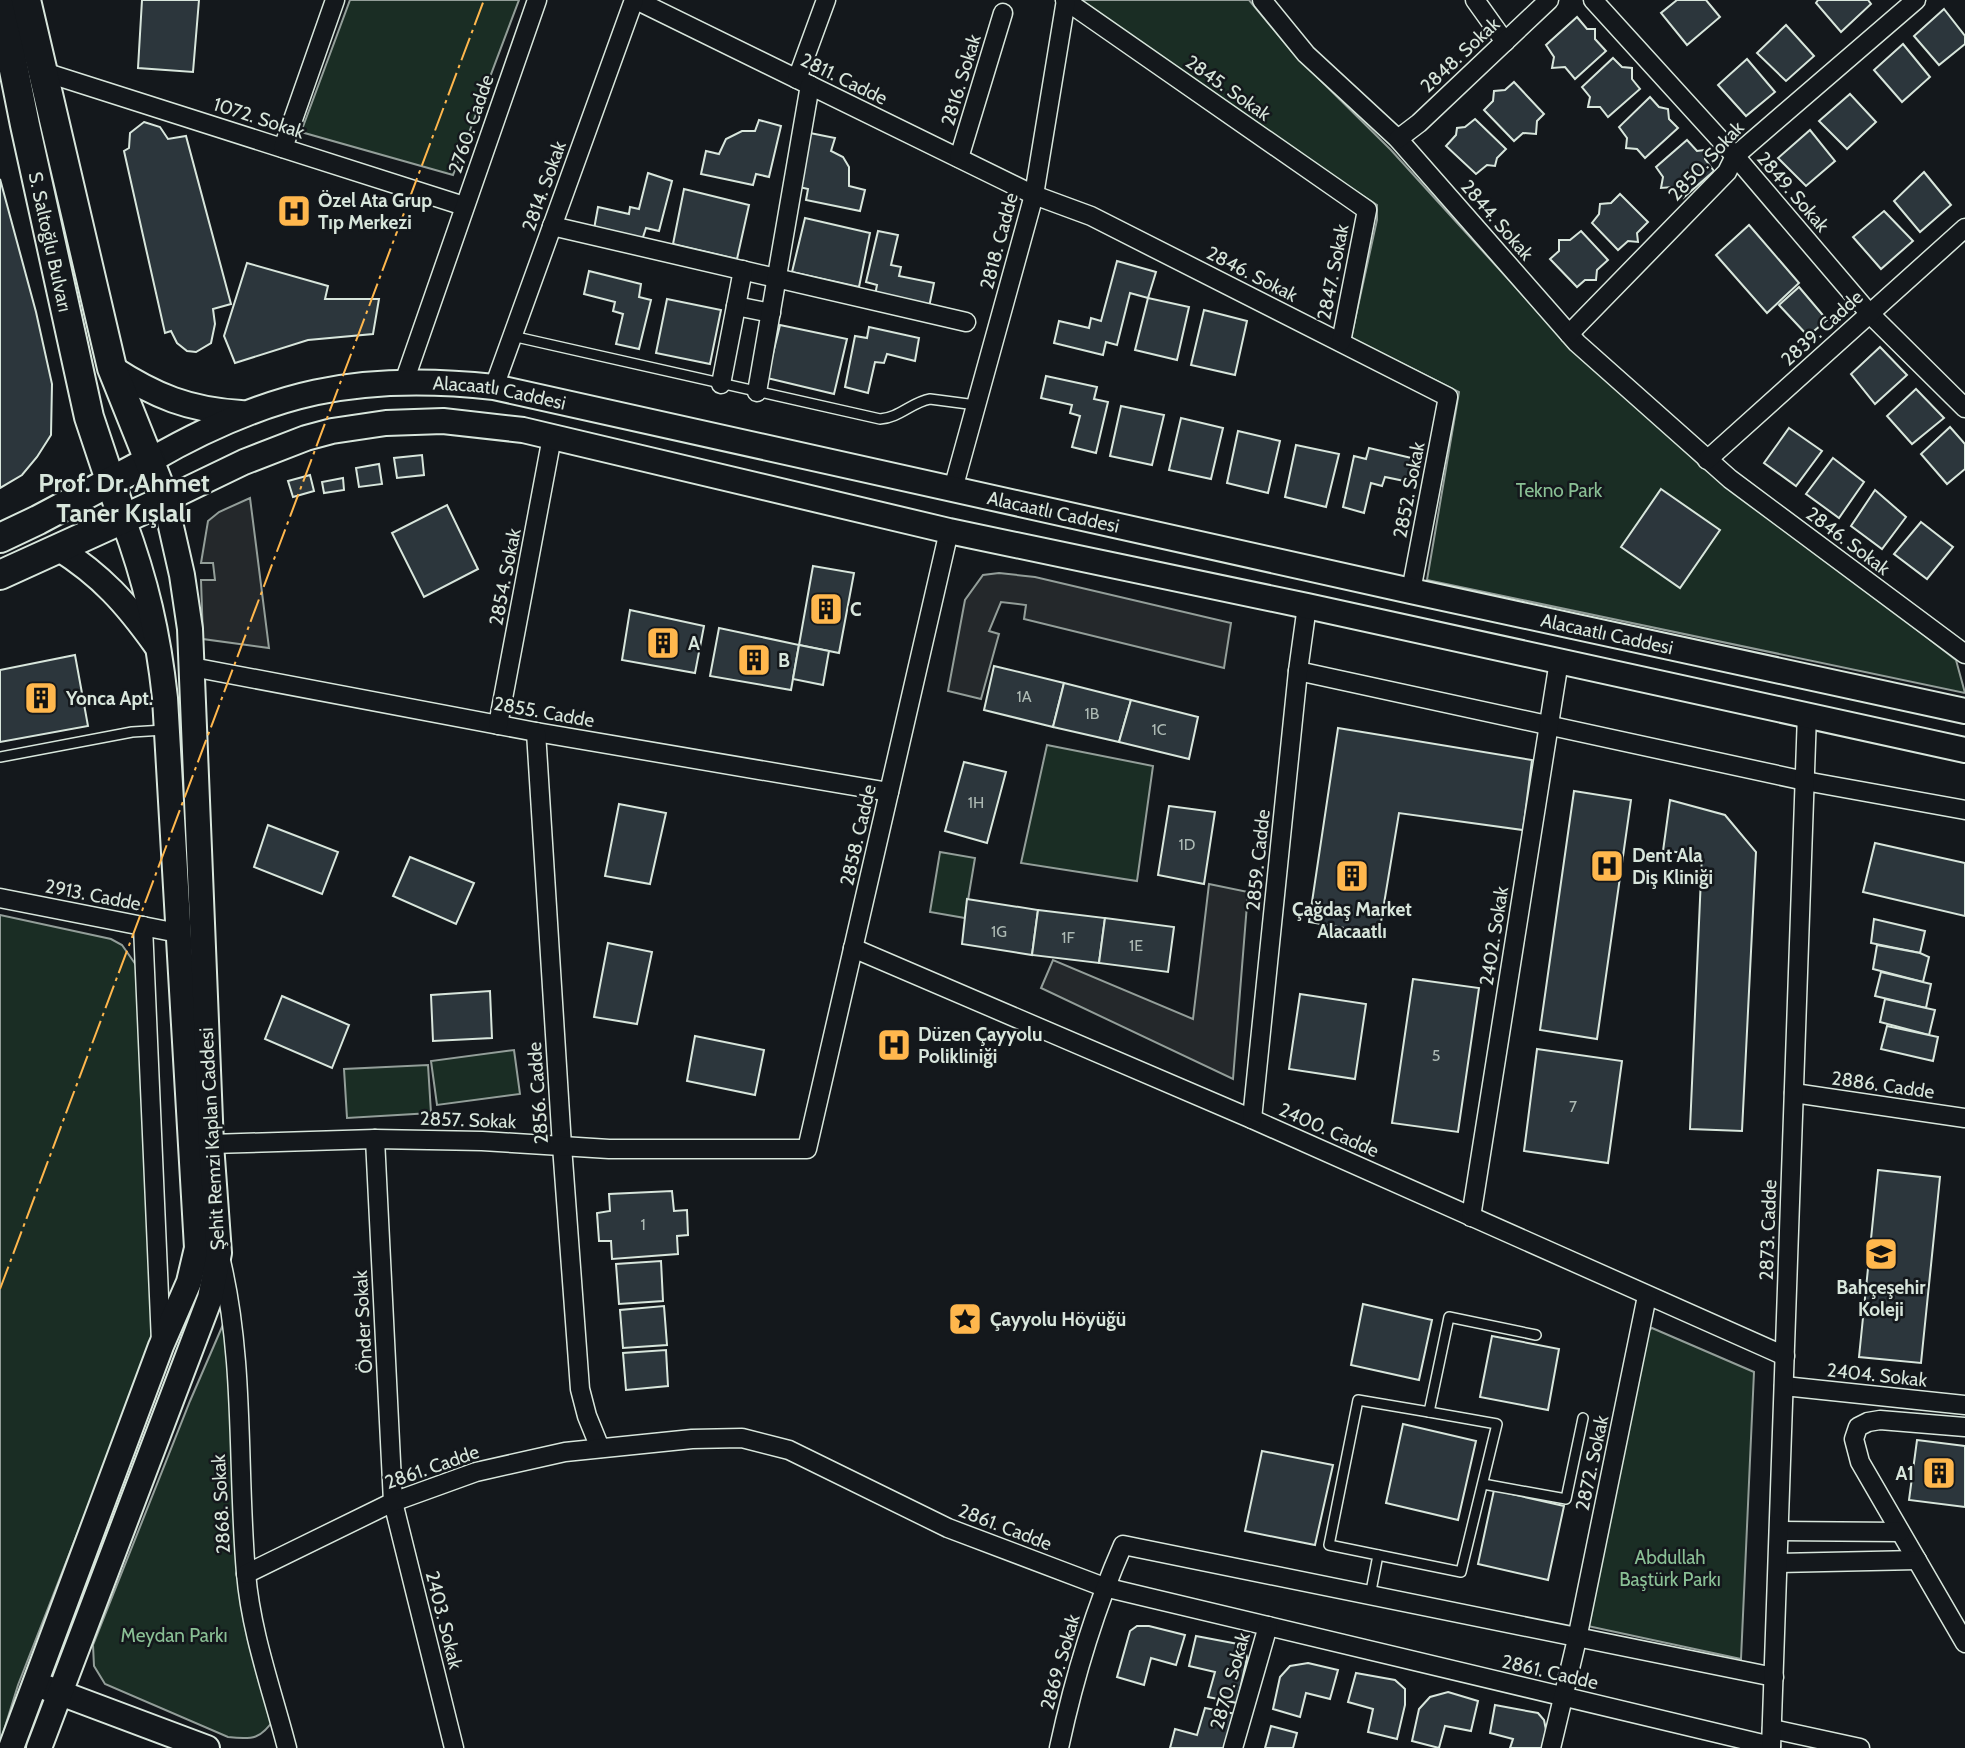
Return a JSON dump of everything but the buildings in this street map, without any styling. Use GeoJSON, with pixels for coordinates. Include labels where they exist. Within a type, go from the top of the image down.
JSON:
{"type":"FeatureCollection","features":[{"type":"Feature","properties":{"kind":"main road","name":"S. Saltoğlu Bulvarı"},"geometry":{"type":"LineString","coordinates":[[1,0],[4,42],[86,405],[123,519]]}},
{"type":"Feature","properties":{"kind":"main road","name":"S. Saltoğlu Bulvarı"},"geometry":{"type":"LineString","coordinates":[[26,0],[112,368],[165,500]]}},
{"type":"Feature","properties":{"kind":"main road"},"geometry":{"type":"LineString","coordinates":[[112,368],[152,392],[180,404],[245,413]]}},
{"type":"Feature","properties":{"kind":"main road","name":"Alacaatlı Caddesi"},"geometry":{"type":"LineString","coordinates":[[151,460],[200,433],[245,413],[289,397],[331,388],[404,382],[494,387],[1411,592],[1965,711]]}},
{"type":"Feature","properties":{"kind":"main road","name":"Alacaatlı Caddesi"},"geometry":{"type":"LineString","coordinates":[[165,500],[282,447],[306,438],[358,427],[443,421],[523,430],[949,531],[1307,606],[1965,750]]}},
{"type":"Feature","properties":{"kind":"main road"},"geometry":{"type":"LineString","coordinates":[[0,538],[151,460]]}},
{"type":"Feature","properties":{"kind":"main road"},"geometry":{"type":"LineString","coordinates":[[0,575],[165,500]]}},
{"type":"Feature","properties":{"kind":"main road","name":"Şehit Remzi Kaplan Caddesi"},"geometry":{"type":"LineString","coordinates":[[38,1748],[210,1298],[219,1254],[211,1144],[188,611],[165,500]]}},
{"type":"Feature","properties":{"kind":"main road","name":"Şehit Remzi Kaplan Caddesi"},"geometry":{"type":"LineString","coordinates":[[11,1748],[161,1346],[189,1282],[197,1248],[160,651],[143,576],[123,519]]}},
{"type":"Feature","properties":{"kind":"main road"},"geometry":{"type":"LineString","coordinates":[[58,548],[87,568],[123,600],[160,651]]}},
{"type":"Feature","properties":{"kind":"main road"},"geometry":{"type":"LineString","coordinates":[[36,1684],[207,1748]]}},
{"type":"Feature","properties":{"kind":"street"},"geometry":{"type":"LineString","coordinates":[[283,148],[335,0]]}},
{"type":"Feature","properties":{"kind":"street","name":"2760. Cadde"},"geometry":{"type":"LineString","coordinates":[[404,382],[537,0]]}},
{"type":"Feature","properties":{"kind":"street"},"geometry":{"type":"LineString","coordinates":[[757,392],[777,278],[803,82],[826,0]]}},
{"type":"Feature","properties":{"kind":"street","name":"2818. Cadde"},"geometry":{"type":"LineString","coordinates":[[953,489],[1034,195],[1065,0]]}},
{"type":"Feature","properties":{"kind":"street","name":"2845. Sokak"},"geometry":{"type":"LineString","coordinates":[[1065,0],[1367,210]]}},
{"type":"Feature","properties":{"kind":"street","name":"2844. Sokak"},"geometry":{"type":"LineString","coordinates":[[1262,0],[1306,54],[1398,139],[1569,334],[1707,460]]}},
{"type":"Feature","properties":{"kind":"street"},"geometry":{"type":"LineString","coordinates":[[1475,0],[1505,42]]}},
{"type":"Feature","properties":{"kind":"street","name":"2848. Sokak"},"geometry":{"type":"LineString","coordinates":[[1398,139],[1419,123],[1549,0]]}},
{"type":"Feature","properties":{"kind":"street","name":"2849. Sokak"},"geometry":{"type":"LineString","coordinates":[[1594,0],[1735,156],[1870,313],[1965,408]]}},
{"type":"Feature","properties":{"kind":"street","name":"2850. Sokak"},"geometry":{"type":"LineString","coordinates":[[1569,334],[1727,172],[1735,156],[1916,0]]}},
{"type":"Feature","properties":{"kind":"street","name":"2811. Cadde"},"geometry":{"type":"LineString","coordinates":[[641,1],[1034,195]]}},
{"type":"Feature","properties":{"kind":"street","name":"2814. Sokak"},"geometry":{"type":"LineString","coordinates":[[494,387],[552,226],[641,1]]}},
{"type":"Feature","properties":{"kind":"street","name":"2816. Sokak"},"geometry":{"type":"LineString","coordinates":[[959,158],[1003,13]]}},
{"type":"Feature","properties":{"kind":"street","name":"1072. Sokak"},"geometry":{"type":"LineString","coordinates":[[41,71],[464,206]]}},
{"type":"Feature","properties":{"kind":"street","name":"2846. Sokak"},"geometry":{"type":"LineString","coordinates":[[1034,195],[1091,216],[1448,397]]}},
{"type":"Feature","properties":{"kind":"street","name":"2847. Sokak"},"geometry":{"type":"LineString","coordinates":[[1341,342],[1367,210]]}},
{"type":"Feature","properties":{"kind":"street"},"geometry":{"type":"LineString","coordinates":[[552,226],[966,322]]}},
{"type":"Feature","properties":{"kind":"street","name":"2839. Cadde"},"geometry":{"type":"LineString","coordinates":[[1707,460],[1965,228]]}},
{"type":"Feature","properties":{"kind":"street"},"geometry":{"type":"LineString","coordinates":[[721,384],[743,270]]}},
{"type":"Feature","properties":{"kind":"street"},"geometry":{"type":"LineString","coordinates":[[736,306],[771,313]]}},
{"type":"Feature","properties":{"kind":"street","name":"2852. Sokak"},"geometry":{"type":"LineString","coordinates":[[1411,592],[1448,397]]}},
{"type":"Feature","properties":{"kind":"street","name":"2854. Sokak"},"geometry":{"type":"LineString","coordinates":[[498,725],[552,437]]}},
{"type":"Feature","properties":{"kind":"street","name":"2846. Sokak"},"geometry":{"type":"LineString","coordinates":[[1707,460],[1965,654]]}},
{"type":"Feature","properties":{"kind":"street","name":"2858. Cadde"},"geometry":{"type":"LineString","coordinates":[[807,1149],[949,531]]}},
{"type":"Feature","properties":{"kind":"street","name":"2859. Cadde"},"geometry":{"type":"LineString","coordinates":[[1252,1119],[1307,606]]}},
{"type":"Feature","properties":{"kind":"street","name":"2402. Sokak"},"geometry":{"type":"LineString","coordinates":[[1471,1217],[1559,661]]}},
{"type":"Feature","properties":{"kind":"street","name":"2855. Cadde"},"geometry":{"type":"LineString","coordinates":[[192,667],[536,732],[889,792]]}},
{"type":"Feature","properties":{"kind":"street"},"geometry":{"type":"LineString","coordinates":[[1298,671],[1805,781],[1965,810]]}},
{"type":"Feature","properties":{"kind":"street","name":"2873. Cadde"},"geometry":{"type":"LineString","coordinates":[[1772,1741],[1807,714]]}},
{"type":"Feature","properties":{"kind":"street","name":"2856. Cadde"},"geometry":{"type":"LineString","coordinates":[[536,732],[580,1389],[600,1448]]}},
{"type":"Feature","properties":{"kind":"street","name":"2913. Cadde"},"geometry":{"type":"LineString","coordinates":[[0,898],[178,933]]}},
{"type":"Feature","properties":{"kind":"street"},"geometry":{"type":"LineString","coordinates":[[143,926],[161,1346]]}},
{"type":"Feature","properties":{"kind":"street","name":"2400. Cadde"},"geometry":{"type":"LineString","coordinates":[[853,948],[1252,1119],[1785,1356]]}},
{"type":"Feature","properties":{"kind":"street","name":"2886. Cadde"},"geometry":{"type":"LineString","coordinates":[[1794,1093],[1965,1118]]}},
{"type":"Feature","properties":{"kind":"street","name":"2857. Sokak"},"geometry":{"type":"LineString","coordinates":[[211,1144],[375,1139],[482,1141],[635,1150],[807,1149]]}},
{"type":"Feature","properties":{"kind":"street","name":"Önder Sokak"},"geometry":{"type":"LineString","coordinates":[[375,1139],[393,1502]]}},
{"type":"Feature","properties":{"kind":"street","name":"2868. Sokak"},"geometry":{"type":"LineString","coordinates":[[219,1254],[234,1352],[246,1574],[258,1645],[287,1748]]}},
{"type":"Feature","properties":{"kind":"street","name":"2872. Sokak"},"geometry":{"type":"LineString","coordinates":[[1551,1748],[1577,1639],[1647,1296]]}},
{"type":"Feature","properties":{"kind":"street","name":"2404. Sokak"},"geometry":{"type":"LineString","coordinates":[[1784,1386],[1965,1405]]}},
{"type":"Feature","properties":{"kind":"street"},"geometry":{"type":"LineString","coordinates":[[1965,1427],[1890,1420],[1868,1422],[1858,1427],[1854,1439],[1860,1462],[1965,1643]]}},
{"type":"Feature","properties":{"kind":"street","name":"2861. Cadde"},"geometry":{"type":"LineString","coordinates":[[246,1574],[393,1502],[476,1472],[565,1452],[692,1439],[742,1438],[789,1450],[948,1528],[1104,1587],[1562,1696],[1772,1741],[1810,1739],[1860,1748]]}},
{"type":"Feature","properties":{"kind":"street","name":"2403. Sokak"},"geometry":{"type":"LineString","coordinates":[[393,1502],[454,1748]]}},
{"type":"Feature","properties":{"kind":"street"},"geometry":{"type":"LineString","coordinates":[[1779,1531],[1900,1532]]}},
{"type":"Feature","properties":{"kind":"street","name":"2861. Cadde"},"geometry":{"type":"LineString","coordinates":[[1123,1545],[1774,1677]]}},
{"type":"Feature","properties":{"kind":"street","name":"2869. Sokak"},"geometry":{"type":"LineString","coordinates":[[1059,1748],[1075,1679],[1104,1587],[1123,1545]]}},
{"type":"Feature","properties":{"kind":"street"},"geometry":{"type":"LineString","coordinates":[[1778,1563],[1917,1560]]}},
{"type":"Feature","properties":{"kind":"street","name":"2870. Sokak"},"geometry":{"type":"LineString","coordinates":[[1233,1748],[1268,1626]]}},
{"type":"Feature","properties":{"kind":"lane"},"geometry":{"type":"LineString","coordinates":[[512,336],[880,419],[893,417],[930,399],[976,405]]}},
{"type":"Feature","properties":{"kind":"lane"},"geometry":{"type":"LineString","coordinates":[[0,757],[132,732],[167,730]]}},
{"type":"Feature","properties":{"kind":"lane"},"geometry":{"type":"LineString","coordinates":[[1429,1412],[1449,1317],[1536,1335]]}},
{"type":"Feature","properties":{"kind":"lane"},"geometry":{"type":"LineString","coordinates":[[1358,1400],[1497,1424],[1483,1484],[1461,1572],[1329,1545],[1358,1400]]}},
{"type":"Feature","properties":{"kind":"lane"},"geometry":{"type":"LineString","coordinates":[[1483,1484],[1566,1499],[1583,1418]]}},
{"type":"Feature","properties":{"kind":"lane"},"geometry":{"type":"LineString","coordinates":[[1370,1596],[1378,1555]]}},
{"type":"Feature","properties":{"kind":"green space"},"geometry":{"type":"Polygon","coordinates":[[[350,0],[519,0],[453,175],[301,132],[350,0]]]}},
{"type":"Feature","properties":{"kind":"green space","name":"Tekno Park"},"geometry":{"type":"Polygon","coordinates":[[[1082,0],[1249,0],[1294,54],[1391,150],[1547,322],[1702,467],[1956,660],[1965,693],[1427,580],[1459,392],[1351,338],[1377,220],[1377,205],[1091,18],[1082,0]]]}},
{"type":"Feature","properties":{"kind":"green space"},"geometry":{"type":"Polygon","coordinates":[[[1047,745],[1153,766],[1137,881],[1021,863],[1047,745]]]}},
{"type":"Feature","properties":{"kind":"green space"},"geometry":{"type":"Polygon","coordinates":[[[940,852],[975,858],[965,918],[930,912],[940,852]]]}},
{"type":"Feature","properties":{"kind":"green space"},"geometry":{"type":"Polygon","coordinates":[[[0,915],[111,939],[122,945],[136,965],[145,1118],[152,1334],[150,1348],[18,1685],[0,1743],[0,915]]]}},
{"type":"Feature","properties":{"kind":"green space"},"geometry":{"type":"Polygon","coordinates":[[[514,1050],[520,1094],[437,1105],[431,1061],[514,1050]]]}},
{"type":"Feature","properties":{"kind":"green space"},"geometry":{"type":"Polygon","coordinates":[[[428,1065],[431,1113],[347,1118],[344,1069],[428,1065]]]}},
{"type":"Feature","properties":{"kind":"green space","name":"Meydan Parkı"},"geometry":{"type":"Polygon","coordinates":[[[225,1320],[236,1502],[275,1718],[261,1734],[244,1738],[228,1737],[105,1684],[94,1666],[93,1645],[225,1320]]]}},
{"type":"Feature","properties":{"kind":"green space","name":"Abdullah Baştürk Parkı"},"geometry":{"type":"Polygon","coordinates":[[[1652,1328],[1754,1372],[1741,1659],[1583,1625],[1637,1339],[1652,1328]]]}},
{"type":"Feature","properties":{"kind":"shaded area"},"geometry":{"type":"Polygon","coordinates":[[[250,498],[269,648],[203,639],[201,580],[215,580],[213,563],[201,563],[208,521],[219,512],[250,498]]]}},
{"type":"Feature","properties":{"kind":"shaded area"},"geometry":{"type":"Polygon","coordinates":[[[999,573],[1035,577],[1231,623],[1224,668],[1024,619],[1026,605],[1001,602],[989,631],[999,634],[981,699],[948,691],[965,600],[983,575],[999,573]]]}},
{"type":"Feature","properties":{"kind":"shaded area"},"geometry":{"type":"Polygon","coordinates":[[[1209,884],[1248,892],[1233,1079],[1041,988],[1053,960],[1193,1019],[1209,884]]]}},
{"type":"Feature","properties":{"kind":"power"},"geometry":{"type":"LineString","coordinates":[[0,1289],[484,0]]}},
{"type":"Feature","properties":{"kind":"place","name":"Özel Ata Grup Tıp Merkezi"},"geometry":{"type":"Point","coordinates":[294,211]}},
{"type":"Feature","properties":{"kind":"place","name":"C"},"geometry":{"type":"Point","coordinates":[826,609]}},
{"type":"Feature","properties":{"kind":"place","name":"A"},"geometry":{"type":"Point","coordinates":[663,643]}},
{"type":"Feature","properties":{"kind":"place","name":"B"},"geometry":{"type":"Point","coordinates":[754,660]}},
{"type":"Feature","properties":{"kind":"place","name":"Yonca Apt."},"geometry":{"type":"Point","coordinates":[41,698]}},
{"type":"Feature","properties":{"kind":"place","name":"Dent Ala Diş Kliniği"},"geometry":{"type":"Point","coordinates":[1607,866]}},
{"type":"Feature","properties":{"kind":"place","name":"Çağdaş Market Alacaatlı"},"geometry":{"type":"Point","coordinates":[1352,876]}},
{"type":"Feature","properties":{"kind":"place","name":"Düzen Çayyolu Polikliniği"},"geometry":{"type":"Point","coordinates":[894,1045]}},
{"type":"Feature","properties":{"kind":"place","name":"Bahçeşehir Koleji"},"geometry":{"type":"Point","coordinates":[1881,1254]}},
{"type":"Feature","properties":{"kind":"place","name":"Çayyolu Höyüğü"},"geometry":{"type":"Point","coordinates":[965,1319]}},
{"type":"Feature","properties":{"kind":"place","name":"A1"},"geometry":{"type":"Point","coordinates":[1939,1473]}},
{"type":"Feature","properties":{"kind":"district","name":"Prof. Dr. Ahmet Taner Kışlalı"},"geometry":{"type":"Point","coordinates":[124,498]}}]}
